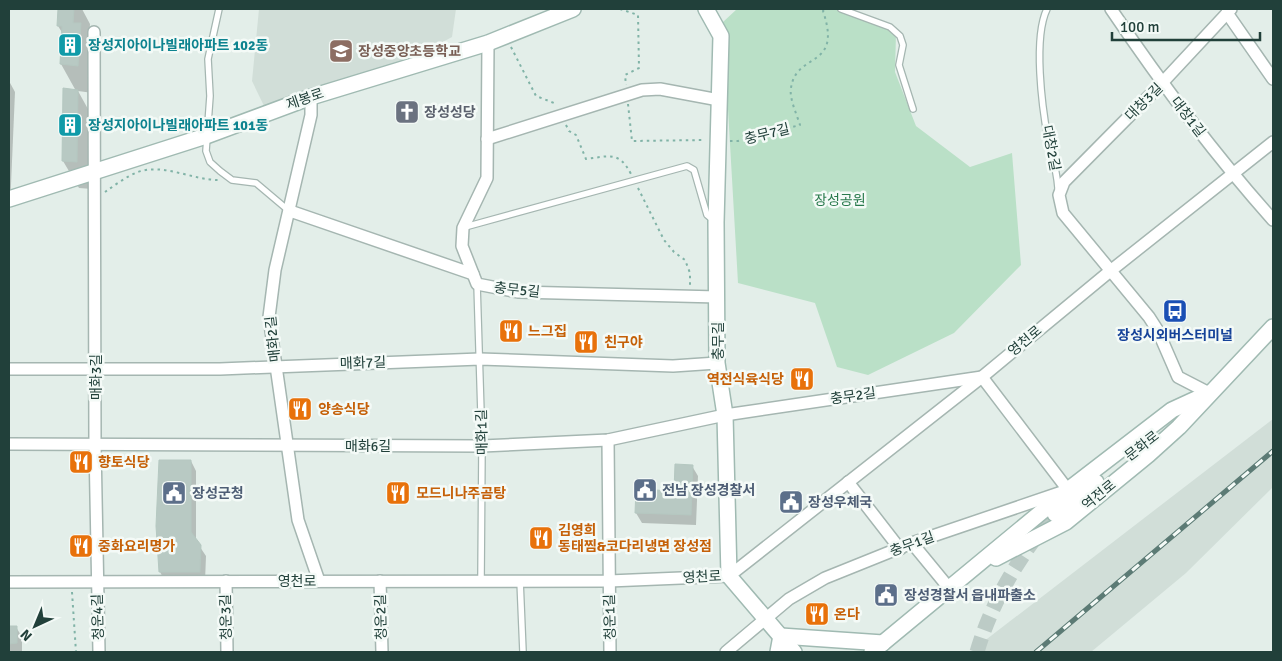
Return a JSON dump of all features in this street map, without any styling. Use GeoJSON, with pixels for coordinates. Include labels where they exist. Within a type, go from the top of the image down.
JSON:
{"type":"FeatureCollection","features":[{"type":"Feature","properties":{"kind":"street","name":"제봉로"},"geometry":{"type":"LineString","coordinates":[[9,199],[206,136],[310,97],[488,43],[573,9]]}},
{"type":"Feature","properties":{"kind":"street","name":"충무길"},"geometry":{"type":"LineString","coordinates":[[706,9],[720,36],[716,222],[718,363],[724,415],[729,576]]}},
{"type":"Feature","properties":{"kind":"street","name":"대창1길"},"geometry":{"type":"LineString","coordinates":[[1111,9],[1162,83],[1234,176],[1273,220]]}},
{"type":"Feature","properties":{"kind":"street"},"geometry":{"type":"LineString","coordinates":[[1229,11],[1273,79]]}},
{"type":"Feature","properties":{"kind":"street","name":"대창3길"},"geometry":{"type":"LineString","coordinates":[[1059,195],[1064,182],[1162,83],[1229,11]]}},
{"type":"Feature","properties":{"kind":"street","name":"매화3길"},"geometry":{"type":"LineString","coordinates":[[94,32],[96,582]]}},
{"type":"Feature","properties":{"kind":"street"},"geometry":{"type":"LineString","coordinates":[[475,279],[462,246],[463,228],[487,178],[488,43]]}},
{"type":"Feature","properties":{"kind":"street"},"geometry":{"type":"LineString","coordinates":[[487,140],[560,114],[642,90],[660,89],[719,100]]}},
{"type":"Feature","properties":{"kind":"street","name":"매화2길"},"geometry":{"type":"LineString","coordinates":[[310,97],[311,115],[271,298],[270,317],[298,520],[320,581]]}},
{"type":"Feature","properties":{"kind":"street","name":"영천로"},"geometry":{"type":"LineString","coordinates":[[9,582],[609,581],[729,576],[982,377],[1109,272],[1234,176],[1273,142]]}},
{"type":"Feature","properties":{"kind":"street","name":"대창2길"},"geometry":{"type":"LineString","coordinates":[[1059,195],[1063,214],[1158,330],[1178,377],[1209,393]]}},
{"type":"Feature","properties":{"kind":"street","name":"충무5길"},"geometry":{"type":"LineString","coordinates":[[290,212],[475,279],[518,292],[718,297]]}},
{"type":"Feature","properties":{"kind":"street","name":"역전로"},"geometry":{"type":"LineString","coordinates":[[970,571],[1066,522],[1167,438],[1273,327]]}},
{"type":"Feature","properties":{"kind":"street","name":"매화7길"},"geometry":{"type":"LineString","coordinates":[[9,369],[96,370],[480,360],[673,366],[718,363]]}},
{"type":"Feature","properties":{"kind":"street"},"geometry":{"type":"LineString","coordinates":[[982,377],[1068,490]]}},
{"type":"Feature","properties":{"kind":"street","name":"충무2길"},"geometry":{"type":"LineString","coordinates":[[724,415],[982,377]]}},
{"type":"Feature","properties":{"kind":"street","name":"역전로"},"geometry":{"type":"LineString","coordinates":[[878,648],[1068,490],[1172,410],[1209,393]]}},
{"type":"Feature","properties":{"kind":"street","name":"문화로"},"geometry":{"type":"LineString","coordinates":[[1051,518],[1209,393]]}},
{"type":"Feature","properties":{"kind":"street","name":"매화6길"},"geometry":{"type":"LineString","coordinates":[[9,444],[482,446],[608,440],[724,415]]}},
{"type":"Feature","properties":{"kind":"street","name":"청운1길"},"geometry":{"type":"LineString","coordinates":[[608,440],[610,652]]}},
{"type":"Feature","properties":{"kind":"street"},"geometry":{"type":"LineString","coordinates":[[848,482],[900,548]]}},
{"type":"Feature","properties":{"kind":"street","name":"충무1길"},"geometry":{"type":"LineString","coordinates":[[726,652],[789,599],[820,580],[912,543],[1068,490]]}},
{"type":"Feature","properties":{"kind":"street"},"geometry":{"type":"LineString","coordinates":[[912,543],[949,588]]}},
{"type":"Feature","properties":{"kind":"street"},"geometry":{"type":"LineString","coordinates":[[729,576],[794,652]]}},
{"type":"Feature","properties":{"kind":"street","name":"청운3길"},"geometry":{"type":"LineString","coordinates":[[226,581],[227,652]]}},
{"type":"Feature","properties":{"kind":"street","name":"청운2길"},"geometry":{"type":"LineString","coordinates":[[380,581],[382,652]]}},
{"type":"Feature","properties":{"kind":"street","name":"청운4길"},"geometry":{"type":"LineString","coordinates":[[96,582],[99,652]]}},
{"type":"Feature","properties":{"kind":"street"},"geometry":{"type":"LineString","coordinates":[[781,636],[878,648]]}},
{"type":"Feature","properties":{"kind":"street"},"geometry":{"type":"LineString","coordinates":[[778,652],[781,636]]}},
{"type":"Feature","properties":{"kind":"lane"},"geometry":{"type":"LineString","coordinates":[[219,9],[208,58],[210,96],[206,151],[210,162],[232,180],[256,183],[290,212]]}},
{"type":"Feature","properties":{"kind":"lane"},"geometry":{"type":"LineString","coordinates":[[841,9],[890,27],[900,36],[903,45],[898,65],[913,109]]}},
{"type":"Feature","properties":{"kind":"lane","name":"대창2길"},"geometry":{"type":"LineString","coordinates":[[1047,9],[1040,42],[1041,86],[1048,139],[1057,170],[1059,195]]}},
{"type":"Feature","properties":{"kind":"lane"},"geometry":{"type":"LineString","coordinates":[[463,228],[687,166],[694,170],[707,214],[716,222]]}},
{"type":"Feature","properties":{"kind":"lane","name":"매화1길"},"geometry":{"type":"LineString","coordinates":[[475,279],[480,360],[482,446],[481,580]]}},
{"type":"Feature","properties":{"kind":"lane"},"geometry":{"type":"LineString","coordinates":[[520,580],[523,652]]}},
{"type":"Feature","properties":{"kind":"path","name":"충무7길"},"geometry":{"type":"LineString","coordinates":[[718,140],[738,141],[800,125],[790,89],[795,76],[805,65],[819,58],[828,44],[829,29],[823,11],[825,9]]}},
{"type":"Feature","properties":{"kind":"path"},"geometry":{"type":"LineString","coordinates":[[505,36],[529,79],[536,96],[554,103],[569,132],[576,135],[586,158],[614,155],[625,162],[664,240],[674,252],[685,260],[690,273],[690,296]]}},
{"type":"Feature","properties":{"kind":"path"},"geometry":{"type":"LineString","coordinates":[[94,198],[139,172],[159,169],[203,180],[232,180]]}},
{"type":"Feature","properties":{"kind":"path"},"geometry":{"type":"LineString","coordinates":[[72,582],[76,652]]}},
{"type":"Feature","properties":{"kind":"shaded area","name":"장성중앙초등학교"},"geometry":{"type":"Polygon","coordinates":[[[259,9],[456,9],[452,37],[402,64],[265,108],[252,81],[259,9]]]}},
{"type":"Feature","properties":{"kind":"shaded area"},"geometry":{"type":"Polygon","coordinates":[[[1273,419],[1273,487],[1186,573],[1091,652],[970,652],[1273,419]]]}},
{"type":"Feature","properties":{"kind":"green space","name":"장성공원"},"geometry":{"type":"Polygon","coordinates":[[[737,9],[839,9],[896,33],[895,72],[916,126],[970,167],[1012,153],[1021,265],[954,333],[868,375],[837,367],[815,303],[738,283],[723,22],[737,9]]]}},
{"type":"Feature","properties":{"kind":"building","name":"장성지아이나빌래아파트 102동"},"geometry":{"type":"Polygon","coordinates":[[[58,9],[74,9],[73,23],[81,23],[78,66],[60,64],[62,26],[57,26],[58,9]]]}},
{"type":"Feature","properties":{"kind":"building","name":"장성지아이나빌래아파트 101동"},"geometry":{"type":"Polygon","coordinates":[[[63,88],[78,90],[77,162],[62,161],[63,88]]]}},
{"type":"Feature","properties":{"kind":"building","name":"장성군청"},"geometry":{"type":"Polygon","coordinates":[[[159,460],[191,460],[191,532],[201,545],[200,572],[159,572],[156,526],[159,460]]]}},
{"type":"Feature","properties":{"kind":"building","name":"전남 장성경찰서"},"geometry":{"type":"Polygon","coordinates":[[[675,464],[693,465],[691,515],[635,513],[636,489],[674,491],[675,464]]]}},
{"type":"Feature","properties":{"kind":"building"},"geometry":{"type":"Polygon","coordinates":[[[9,626],[17,626],[17,643],[9,644],[9,626]]]}},
{"type":"Feature","properties":{"kind":"tunnel"},"geometry":{"type":"LineString","coordinates":[[977,652],[990,615],[1007,581],[1051,517]]}},
{"type":"Feature","properties":{"kind":"railway"},"geometry":{"type":"LineString","coordinates":[[1036,652],[1273,451]]}},
{"type":"Feature","properties":{"kind":"place","name":"장성지아이나빌래아파트 102동"},"geometry":{"type":"Point","coordinates":[70,45]}},
{"type":"Feature","properties":{"kind":"place","name":"장성중앙초등학교"},"geometry":{"type":"Point","coordinates":[341,51]}},
{"type":"Feature","properties":{"kind":"place","name":"장성성당"},"geometry":{"type":"Point","coordinates":[407,112]}},
{"type":"Feature","properties":{"kind":"place","name":"장성지아이나빌래아파트 101동"},"geometry":{"type":"Point","coordinates":[70,125]}},
{"type":"Feature","properties":{"kind":"place","name":"장성시외버스터미널"},"geometry":{"type":"Point","coordinates":[1175,311]}},
{"type":"Feature","properties":{"kind":"place","name":"느그집"},"geometry":{"type":"Point","coordinates":[511,331]}},
{"type":"Feature","properties":{"kind":"place","name":"친구야"},"geometry":{"type":"Point","coordinates":[586,342]}},
{"type":"Feature","properties":{"kind":"place","name":"역전식육식당"},"geometry":{"type":"Point","coordinates":[802,379]}},
{"type":"Feature","properties":{"kind":"place","name":"양송식당"},"geometry":{"type":"Point","coordinates":[300,409]}},
{"type":"Feature","properties":{"kind":"place","name":"향토식당"},"geometry":{"type":"Point","coordinates":[81,462]}},
{"type":"Feature","properties":{"kind":"place","name":"전남 장성경찰서"},"geometry":{"type":"Point","coordinates":[645,490]}},
{"type":"Feature","properties":{"kind":"place","name":"장성군청"},"geometry":{"type":"Point","coordinates":[174,493]}},
{"type":"Feature","properties":{"kind":"place","name":"모드니나주곰탕"},"geometry":{"type":"Point","coordinates":[398,493]}},
{"type":"Feature","properties":{"kind":"place","name":"장성우체국"},"geometry":{"type":"Point","coordinates":[791,502]}},
{"type":"Feature","properties":{"kind":"place","name":"김영희 동태찜&코다리냉면 장성점"},"geometry":{"type":"Point","coordinates":[541,538]}},
{"type":"Feature","properties":{"kind":"place","name":"중화요리명가"},"geometry":{"type":"Point","coordinates":[81,546]}},
{"type":"Feature","properties":{"kind":"place","name":"장성경찰서 읍내파출소"},"geometry":{"type":"Point","coordinates":[886,595]}},
{"type":"Feature","properties":{"kind":"place","name":"온다"},"geometry":{"type":"Point","coordinates":[817,614]}}]}
